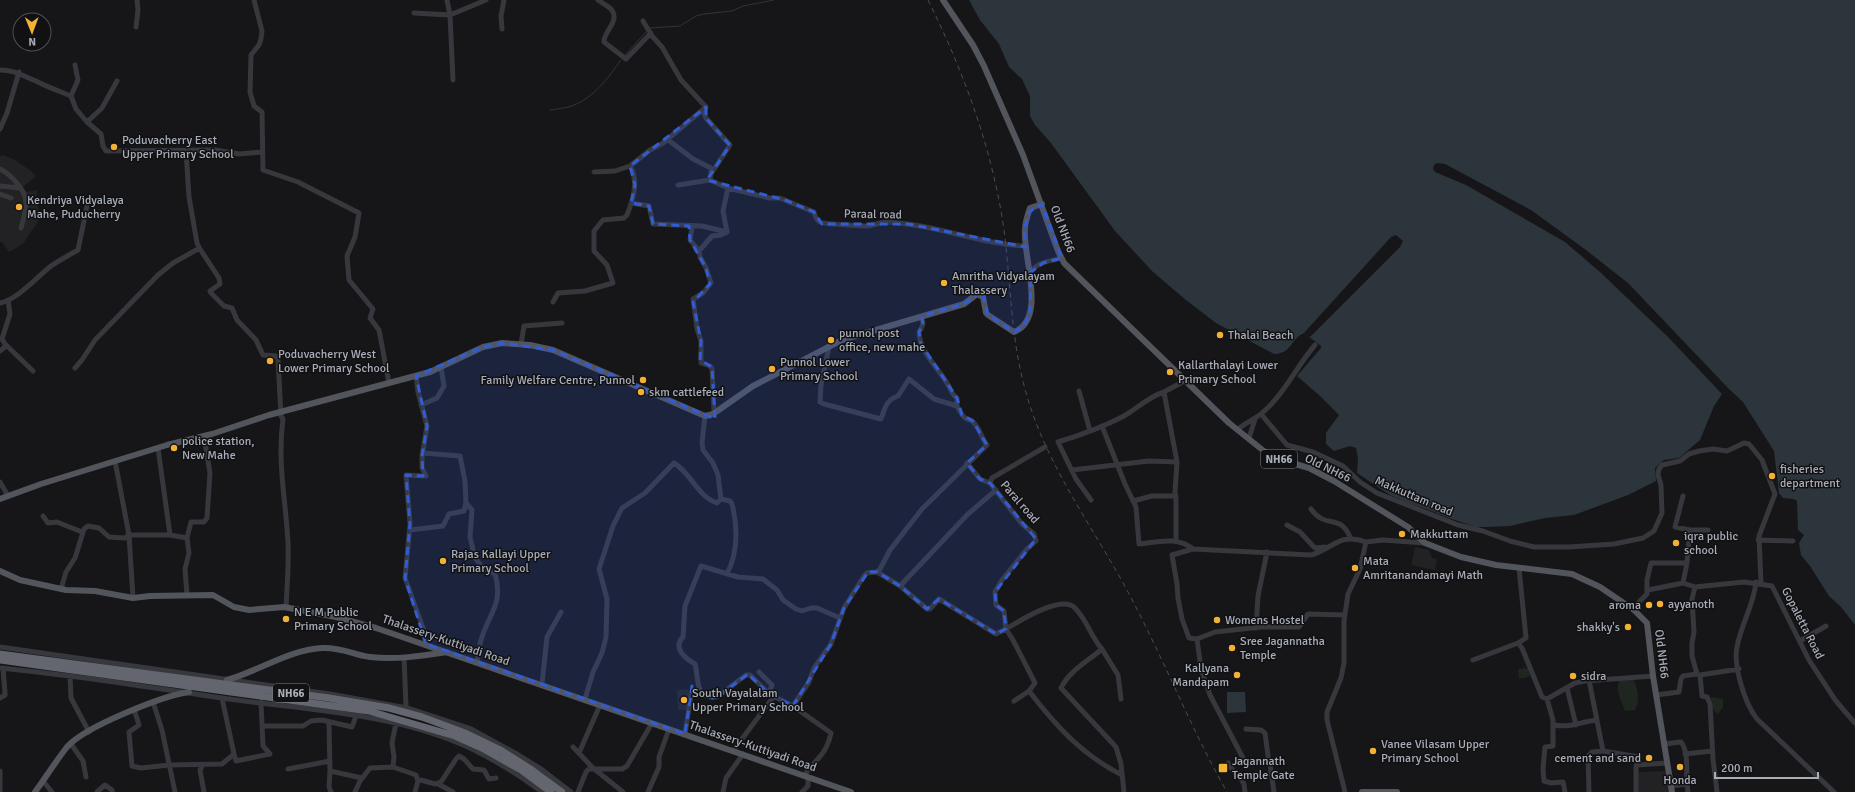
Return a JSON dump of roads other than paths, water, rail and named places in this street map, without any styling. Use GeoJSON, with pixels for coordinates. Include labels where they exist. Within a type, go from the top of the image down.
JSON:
{"type":"FeatureCollection","features":[{"type":"Feature","properties":{"kind":"highway","name":"NH66"},"geometry":{"type":"LineString","coordinates":[[0,654],[329,698],[389,708],[422,717],[465,733],[502,752],[532,770],[562,792]]}},
{"type":"Feature","properties":{"kind":"highway","name":"NH66"},"geometry":{"type":"LineString","coordinates":[[0,660],[369,711],[455,736],[482,748],[521,770],[551,792]]}},
{"type":"Feature","properties":{"kind":"main road","name":"Old NH66"},"geometry":{"type":"LineString","coordinates":[[943,0],[973,45],[984,66],[1023,155],[1064,263],[1229,423],[1265,452],[1281,460],[1309,468],[1334,481],[1408,527],[1425,544],[1461,557],[1496,565],[1572,574],[1600,587],[1634,610],[1647,623],[1653,676],[1672,789]]}},
{"type":"Feature","properties":{"kind":"main road"},"geometry":{"type":"LineString","coordinates":[[0,499],[158,448],[204,436],[281,412],[416,376],[441,367],[483,347],[502,343],[520,344],[553,350],[705,416],[714,413],[753,386],[842,340],[964,304],[977,294],[983,297],[986,313],[1014,332],[1020,330],[1024,326],[1030,313],[1030,273],[1024,230],[1032,207],[1042,204]]}},
{"type":"Feature","properties":{"kind":"main road","name":"Thalassery-Kuttiyadi Road"},"geometry":{"type":"LineString","coordinates":[[0,571],[20,580],[61,589],[96,591],[133,598],[212,595],[234,607],[250,610],[286,608],[369,626],[426,644],[851,792]]}},
{"type":"Feature","properties":{"kind":"main road"},"geometry":{"type":"LineString","coordinates":[[227,680],[294,653],[308,650],[340,648],[368,657],[404,656],[448,652]]}},
{"type":"Feature","properties":{"kind":"main road"},"geometry":{"type":"LineString","coordinates":[[35,792],[71,744],[90,732],[134,709],[189,692]]}},
{"type":"Feature","properties":{"kind":"main road"},"geometry":{"type":"LineString","coordinates":[[1362,792],[1397,792]]}},
{"type":"Feature","properties":{"kind":"street"},"geometry":{"type":"LineString","coordinates":[[136,28],[138,10],[137,0]]}},
{"type":"Feature","properties":{"kind":"street"},"geometry":{"type":"LineString","coordinates":[[254,0],[261,35],[259,44],[251,55],[250,92],[254,106],[262,112],[263,170],[298,182],[359,213],[355,237],[347,256],[349,280],[373,309],[370,318],[379,330],[389,383]]}},
{"type":"Feature","properties":{"kind":"street"},"geometry":{"type":"LineString","coordinates":[[447,0],[450,15],[453,80]]}},
{"type":"Feature","properties":{"kind":"street"},"geometry":{"type":"LineString","coordinates":[[414,14],[450,15],[486,0]]}},
{"type":"Feature","properties":{"kind":"street"},"geometry":{"type":"LineString","coordinates":[[502,29],[501,16],[504,0]]}},
{"type":"Feature","properties":{"kind":"street"},"geometry":{"type":"LineString","coordinates":[[598,0],[611,8],[613,12],[612,25],[604,39],[604,42],[626,59],[649,30]]}},
{"type":"Feature","properties":{"kind":"street"},"geometry":{"type":"LineString","coordinates":[[643,21],[662,47],[681,80],[706,107]]}},
{"type":"Feature","properties":{"kind":"street"},"geometry":{"type":"LineString","coordinates":[[75,65],[78,80],[71,96],[76,109],[87,122],[101,134],[103,146],[106,150],[215,150],[239,154],[262,152]]}},
{"type":"Feature","properties":{"kind":"street"},"geometry":{"type":"LineString","coordinates":[[0,70],[19,72],[36,82],[71,96]]}},
{"type":"Feature","properties":{"kind":"street"},"geometry":{"type":"LineString","coordinates":[[0,129],[7,113],[19,72]]}},
{"type":"Feature","properties":{"kind":"street"},"geometry":{"type":"LineString","coordinates":[[87,122],[102,108],[117,81]]}},
{"type":"Feature","properties":{"kind":"street"},"geometry":{"type":"LineString","coordinates":[[594,172],[615,171],[630,166],[667,139],[706,107]]}},
{"type":"Feature","properties":{"kind":"street"},"geometry":{"type":"LineString","coordinates":[[678,185],[711,177],[730,145],[706,118],[704,113],[706,107]]}},
{"type":"Feature","properties":{"kind":"street"},"geometry":{"type":"LineString","coordinates":[[667,139],[693,159],[711,168],[711,177]]}},
{"type":"Feature","properties":{"kind":"street"},"geometry":{"type":"LineString","coordinates":[[186,151],[189,197],[197,243],[219,278],[220,284],[210,291],[224,306],[232,308],[238,320],[256,340],[263,355],[276,356],[278,358],[281,416],[284,419],[281,435],[281,477],[288,544],[286,608]]}},
{"type":"Feature","properties":{"kind":"street"},"geometry":{"type":"LineString","coordinates":[[552,302],[558,293],[585,291],[613,283],[607,265],[594,251],[594,231],[603,220],[624,218],[631,203],[635,185],[634,174],[630,166]]}},
{"type":"Feature","properties":{"kind":"street"},"geometry":{"type":"LineString","coordinates":[[0,169],[20,188],[25,197],[26,203],[21,228]]}},
{"type":"Feature","properties":{"kind":"street"},"geometry":{"type":"LineString","coordinates":[[711,177],[728,188],[723,211],[727,232]]}},
{"type":"Feature","properties":{"kind":"street"},"geometry":{"type":"LineString","coordinates":[[0,186],[20,188]]}},
{"type":"Feature","properties":{"kind":"street","name":"Paraal road"},"geometry":{"type":"LineString","coordinates":[[728,188],[785,200],[814,212],[817,220],[822,224],[841,223],[862,226],[881,222],[908,224],[994,243],[1026,246]]}},
{"type":"Feature","properties":{"kind":"street"},"geometry":{"type":"LineString","coordinates":[[0,194],[11,198]]}},
{"type":"Feature","properties":{"kind":"street"},"geometry":{"type":"LineString","coordinates":[[631,203],[649,206],[653,224],[692,226],[727,232]]}},
{"type":"Feature","properties":{"kind":"street"},"geometry":{"type":"LineString","coordinates":[[0,303],[8,300],[35,281],[49,267],[78,250],[87,206]]}},
{"type":"Feature","properties":{"kind":"street"},"geometry":{"type":"LineString","coordinates":[[692,226],[690,240],[699,251],[711,283],[703,293],[694,298],[693,302],[696,313],[697,329],[701,341],[700,360],[701,363],[710,366],[712,369],[714,413]]}},
{"type":"Feature","properties":{"kind":"street"},"geometry":{"type":"LineString","coordinates":[[699,251],[712,236],[721,235],[727,232]]}},
{"type":"Feature","properties":{"kind":"street"},"geometry":{"type":"LineString","coordinates":[[75,368],[95,340],[158,275],[183,256],[200,249]]}},
{"type":"Feature","properties":{"kind":"street"},"geometry":{"type":"LineString","coordinates":[[1030,273],[1034,268],[1043,263],[1062,258]]}},
{"type":"Feature","properties":{"kind":"street"},"geometry":{"type":"LineString","coordinates":[[8,300],[10,314],[2,340],[33,370]]}},
{"type":"Feature","properties":{"kind":"street"},"geometry":{"type":"LineString","coordinates":[[877,572],[890,550],[922,509],[967,463],[987,445],[972,421],[962,415],[958,406],[957,398],[952,395],[948,385],[935,368],[921,344],[919,332],[923,325],[923,320],[920,317]]}},
{"type":"Feature","properties":{"kind":"street"},"geometry":{"type":"LineString","coordinates":[[520,344],[524,326],[562,323]]}},
{"type":"Feature","properties":{"kind":"street"},"geometry":{"type":"LineString","coordinates":[[0,351],[5,344]]}},
{"type":"Feature","properties":{"kind":"street"},"geometry":{"type":"LineString","coordinates":[[1238,429],[1262,414],[1281,393],[1304,358],[1315,345]]}},
{"type":"Feature","properties":{"kind":"street"},"geometry":{"type":"LineString","coordinates":[[829,347],[821,385],[820,402],[828,406],[881,419],[884,407],[893,398],[898,396],[909,379],[934,399],[958,406]]}},
{"type":"Feature","properties":{"kind":"street"},"geometry":{"type":"LineString","coordinates":[[421,405],[437,398],[444,386],[441,367]]}},
{"type":"Feature","properties":{"kind":"street"},"geometry":{"type":"LineString","coordinates":[[416,376],[421,405],[427,426],[422,453],[422,468],[426,476],[406,475],[410,530],[405,578],[423,628],[426,644]]}},
{"type":"Feature","properties":{"kind":"street"},"geometry":{"type":"LineString","coordinates":[[1091,500],[1076,479],[1058,442],[1090,431],[1125,415],[1153,396],[1186,380]]}},
{"type":"Feature","properties":{"kind":"street"},"geometry":{"type":"LineString","coordinates":[[1079,391],[1090,431]]}},
{"type":"Feature","properties":{"kind":"street"},"geometry":{"type":"LineString","coordinates":[[1164,392],[1177,462],[1174,492],[1176,496],[1176,541]]}},
{"type":"Feature","properties":{"kind":"street","name":"Makkuttam road"},"geometry":{"type":"LineString","coordinates":[[1262,414],[1287,445],[1313,452],[1343,466],[1360,482],[1377,493],[1458,525],[1534,547],[1614,544],[1643,538],[1654,530],[1662,513],[1662,485],[1658,475],[1661,467],[1680,461],[1688,454],[1713,449],[1727,451],[1744,443],[1749,444],[1757,452],[1775,494],[1758,540]]}},
{"type":"Feature","properties":{"kind":"street"},"geometry":{"type":"LineString","coordinates":[[705,416],[702,443],[703,450],[713,463],[718,475],[721,499]]}},
{"type":"Feature","properties":{"kind":"street"},"geometry":{"type":"LineString","coordinates":[[1249,438],[1255,419]]}},
{"type":"Feature","properties":{"kind":"street"},"geometry":{"type":"LineString","coordinates":[[1102,426],[1138,514],[1139,544],[1176,541],[1187,544],[1193,549]]}},
{"type":"Feature","properties":{"kind":"street"},"geometry":{"type":"LineString","coordinates":[[187,595],[185,569],[189,553],[187,538],[191,522],[204,522],[207,518],[210,473],[204,436]]}},
{"type":"Feature","properties":{"kind":"street","name":"Paral road"},"geometry":{"type":"LineString","coordinates":[[1006,629],[1004,611],[996,605],[995,592],[1019,559],[1036,539],[1034,534],[1022,524],[990,483],[992,478],[1045,447]]}},
{"type":"Feature","properties":{"kind":"street"},"geometry":{"type":"LineString","coordinates":[[158,448],[170,535]]}},
{"type":"Feature","properties":{"kind":"street"},"geometry":{"type":"LineString","coordinates":[[410,530],[443,526],[449,514],[464,511],[466,501],[465,481],[460,456],[453,454],[422,453]]}},
{"type":"Feature","properties":{"kind":"street"},"geometry":{"type":"LineString","coordinates":[[115,461],[129,535],[133,598]]}},
{"type":"Feature","properties":{"kind":"street"},"geometry":{"type":"LineString","coordinates":[[1072,470],[1117,463],[1150,461],[1177,462]]}},
{"type":"Feature","properties":{"kind":"street"},"geometry":{"type":"LineString","coordinates":[[584,699],[602,653],[606,637],[607,599],[599,569],[617,516],[622,508],[645,493],[674,463],[709,500],[718,503],[721,499]]}},
{"type":"Feature","properties":{"kind":"street"},"geometry":{"type":"LineString","coordinates":[[967,463],[980,479],[990,483]]}},
{"type":"Feature","properties":{"kind":"street"},"geometry":{"type":"LineString","coordinates":[[0,482],[8,496]]}},
{"type":"Feature","properties":{"kind":"street"},"geometry":{"type":"LineString","coordinates":[[900,586],[968,514],[996,490]]}},
{"type":"Feature","properties":{"kind":"street"},"geometry":{"type":"LineString","coordinates":[[1133,502],[1152,496],[1176,496]]}},
{"type":"Feature","properties":{"kind":"street"},"geometry":{"type":"LineString","coordinates":[[1682,496],[1675,527],[1690,530],[1708,530]]}},
{"type":"Feature","properties":{"kind":"street"},"geometry":{"type":"LineString","coordinates":[[721,499],[730,501],[732,504],[737,542],[734,557],[726,574]]}},
{"type":"Feature","properties":{"kind":"street"},"geometry":{"type":"LineString","coordinates":[[466,501],[472,510],[470,537],[475,558],[484,569],[495,574],[497,582],[497,599],[494,613],[480,641],[477,662]]}},
{"type":"Feature","properties":{"kind":"street"},"geometry":{"type":"LineString","coordinates":[[1311,509],[1322,520],[1344,525],[1351,539]]}},
{"type":"Feature","properties":{"kind":"street"},"geometry":{"type":"LineString","coordinates":[[43,516],[47,526],[57,522],[82,532]]}},
{"type":"Feature","properties":{"kind":"street"},"geometry":{"type":"LineString","coordinates":[[1287,525],[1300,532],[1315,548],[1326,547]]}},
{"type":"Feature","properties":{"kind":"street"},"geometry":{"type":"LineString","coordinates":[[61,589],[66,572],[75,558],[82,532],[88,526],[99,528],[109,537],[125,538],[129,535],[170,535],[187,538]]}},
{"type":"Feature","properties":{"kind":"street"},"geometry":{"type":"LineString","coordinates":[[1683,583],[1687,564],[1690,530]]}},
{"type":"Feature","properties":{"kind":"street"},"geometry":{"type":"LineString","coordinates":[[1345,615],[1308,614],[1299,627],[1256,628],[1215,632],[1197,639],[1189,638],[1182,619],[1172,555],[1193,549],[1311,555],[1337,541],[1351,539],[1366,542],[1383,540],[1425,544]]}},
{"type":"Feature","properties":{"kind":"street"},"geometry":{"type":"LineString","coordinates":[[1793,541],[1758,540],[1758,583],[1754,601],[1746,617],[1737,647],[1739,669],[1743,693],[1752,712],[1834,792]]}},
{"type":"Feature","properties":{"kind":"street"},"geometry":{"type":"LineString","coordinates":[[1345,792],[1327,720],[1327,712],[1341,678],[1344,663],[1345,615],[1348,594],[1360,569],[1366,542]]}},
{"type":"Feature","properties":{"kind":"street"},"geometry":{"type":"LineString","coordinates":[[1256,628],[1258,596],[1267,552]]}},
{"type":"Feature","properties":{"kind":"street"},"geometry":{"type":"LineString","coordinates":[[1634,610],[1647,594],[1647,580],[1651,563],[1687,564]]}},
{"type":"Feature","properties":{"kind":"street"},"geometry":{"type":"LineString","coordinates":[[802,792],[808,786],[806,776],[811,765],[824,753],[831,733],[793,706],[771,695],[750,675],[746,675],[717,697],[712,698],[699,689],[695,664],[686,659],[679,646],[679,641],[683,637],[685,606],[701,566],[738,577],[763,579],[776,590],[783,600],[796,609],[802,611],[817,608],[840,618]]}},
{"type":"Feature","properties":{"kind":"street"},"geometry":{"type":"LineString","coordinates":[[1474,660],[1518,643],[1526,638],[1519,568]]}},
{"type":"Feature","properties":{"kind":"street"},"geometry":{"type":"LineString","coordinates":[[793,706],[809,682],[814,668],[831,644],[840,618],[864,576],[870,572],[877,572],[900,586],[927,609],[930,609],[939,599],[996,634],[1028,615],[1068,604],[1076,609],[1118,675],[1121,699]]}},
{"type":"Feature","properties":{"kind":"street"},"geometry":{"type":"LineString","coordinates":[[1648,590],[1683,583],[1695,588],[1744,582],[1758,583]]}},
{"type":"Feature","properties":{"kind":"street","name":"Gopaletta Road"},"geometry":{"type":"LineString","coordinates":[[1758,583],[1772,586],[1809,660],[1836,701],[1855,724]]}},
{"type":"Feature","properties":{"kind":"street"},"geometry":{"type":"LineString","coordinates":[[1695,588],[1692,600],[1694,632],[1692,656],[1698,674],[1702,696],[1707,697],[1710,704],[1712,751],[1718,792]]}},
{"type":"Feature","properties":{"kind":"street"},"geometry":{"type":"LineString","coordinates":[[542,684],[547,637],[561,612]]}},
{"type":"Feature","properties":{"kind":"street"},"geometry":{"type":"LineString","coordinates":[[1800,641],[1826,626]]}},
{"type":"Feature","properties":{"kind":"street"},"geometry":{"type":"LineString","coordinates":[[1006,629],[1035,683],[1029,691],[1014,701]]}},
{"type":"Feature","properties":{"kind":"street"},"geometry":{"type":"LineString","coordinates":[[1197,639],[1201,669],[1210,695],[1244,760],[1247,762],[1269,763]]}},
{"type":"Feature","properties":{"kind":"street"},"geometry":{"type":"LineString","coordinates":[[1518,643],[1522,648],[1542,697],[1547,699],[1554,725],[1553,746],[1545,746],[1543,769],[1544,780],[1551,783],[1563,782],[1565,792]]}},
{"type":"Feature","properties":{"kind":"street"},"geometry":{"type":"LineString","coordinates":[[0,647],[330,694],[406,708],[471,729],[541,769],[571,792]]}},
{"type":"Feature","properties":{"kind":"street"},"geometry":{"type":"LineString","coordinates":[[1102,649],[1081,665],[1065,680],[1061,688],[1116,747],[1120,758],[1124,792]]}},
{"type":"Feature","properties":{"kind":"street"},"geometry":{"type":"LineString","coordinates":[[404,656],[406,708]]}},
{"type":"Feature","properties":{"kind":"street"},"geometry":{"type":"LineString","coordinates":[[0,698],[5,695],[2,668],[189,692],[222,698],[261,702],[356,716],[396,723],[429,732],[470,748],[503,766],[542,792]]}},
{"type":"Feature","properties":{"kind":"street"},"geometry":{"type":"LineString","coordinates":[[1656,694],[1679,692],[1681,679],[1684,676],[1739,669]]}},
{"type":"Feature","properties":{"kind":"street"},"geometry":{"type":"LineString","coordinates":[[733,751],[771,695],[772,685],[759,672]]}},
{"type":"Feature","properties":{"kind":"street"},"geometry":{"type":"LineString","coordinates":[[70,676],[71,698],[90,732]]}},
{"type":"Feature","properties":{"kind":"street"},"geometry":{"type":"LineString","coordinates":[[1547,699],[1575,683],[1589,680],[1653,676]]}},
{"type":"Feature","properties":{"kind":"street"},"geometry":{"type":"LineString","coordinates":[[1589,680],[1603,751]]}},
{"type":"Feature","properties":{"kind":"street"},"geometry":{"type":"LineString","coordinates":[[1567,688],[1576,724]]}},
{"type":"Feature","properties":{"kind":"street"},"geometry":{"type":"LineString","coordinates":[[685,734],[691,696],[692,693],[699,689]]}},
{"type":"Feature","properties":{"kind":"street"},"geometry":{"type":"LineString","coordinates":[[1029,691],[1049,718],[1070,736],[1078,747],[1107,767],[1122,775]]}},
{"type":"Feature","properties":{"kind":"street"},"geometry":{"type":"LineString","coordinates":[[222,698],[236,762],[270,754],[263,746],[261,702]]}},
{"type":"Feature","properties":{"kind":"street"},"geometry":{"type":"LineString","coordinates":[[153,702],[162,730],[175,792]]}},
{"type":"Feature","properties":{"kind":"street"},"geometry":{"type":"LineString","coordinates":[[579,753],[600,705]]}},
{"type":"Feature","properties":{"kind":"street"},"geometry":{"type":"LineString","coordinates":[[134,709],[139,725],[129,732],[132,766],[141,768],[169,765],[222,764],[234,754]]}},
{"type":"Feature","properties":{"kind":"street"},"geometry":{"type":"LineString","coordinates":[[262,726],[303,726],[311,722],[322,720],[329,723],[352,727],[356,716]]}},
{"type":"Feature","properties":{"kind":"street"},"geometry":{"type":"LineString","coordinates":[[1554,725],[1572,726],[1580,722],[1597,720]]}},
{"type":"Feature","properties":{"kind":"street"},"geometry":{"type":"LineString","coordinates":[[329,723],[331,792]]}},
{"type":"Feature","properties":{"kind":"street"},"geometry":{"type":"LineString","coordinates":[[393,767],[392,743],[396,723]]}},
{"type":"Feature","properties":{"kind":"street"},"geometry":{"type":"LineString","coordinates":[[578,792],[586,772],[593,768],[622,769],[628,766],[652,723]]}},
{"type":"Feature","properties":{"kind":"street"},"geometry":{"type":"LineString","coordinates":[[648,792],[659,767],[659,757],[669,729]]}},
{"type":"Feature","properties":{"kind":"street"},"geometry":{"type":"LineString","coordinates":[[1246,729],[1261,730],[1266,733],[1269,763],[1272,768],[1274,792]]}},
{"type":"Feature","properties":{"kind":"street"},"geometry":{"type":"LineString","coordinates":[[1664,744],[1681,742],[1684,745],[1688,792]]}},
{"type":"Feature","properties":{"kind":"street"},"geometry":{"type":"LineString","coordinates":[[71,744],[83,761],[86,777]]}},
{"type":"Feature","properties":{"kind":"street"},"geometry":{"type":"LineString","coordinates":[[573,747],[593,768],[623,792]]}},
{"type":"Feature","properties":{"kind":"street"},"geometry":{"type":"LineString","coordinates":[[1589,792],[1588,756],[1592,752],[1603,751],[1628,754],[1639,758],[1637,765],[1636,792]]}},
{"type":"Feature","properties":{"kind":"street"},"geometry":{"type":"LineString","coordinates":[[1685,754],[1712,751]]}},
{"type":"Feature","properties":{"kind":"street"},"geometry":{"type":"LineString","coordinates":[[723,792],[726,778],[743,754]]}},
{"type":"Feature","properties":{"kind":"street"},"geometry":{"type":"LineString","coordinates":[[438,784],[459,756],[464,759],[473,769],[484,770],[489,779],[496,778]]}},
{"type":"Feature","properties":{"kind":"street"},"geometry":{"type":"LineString","coordinates":[[288,769],[330,761]]}},
{"type":"Feature","properties":{"kind":"street"},"geometry":{"type":"LineString","coordinates":[[1637,765],[1667,762]]}},
{"type":"Feature","properties":{"kind":"street"},"geometry":{"type":"LineString","coordinates":[[1228,763],[1234,772],[1238,773],[1244,784],[1245,792]]}},
{"type":"Feature","properties":{"kind":"street"},"geometry":{"type":"LineString","coordinates":[[203,765],[200,770],[204,792]]}},
{"type":"Feature","properties":{"kind":"street"},"geometry":{"type":"LineString","coordinates":[[355,792],[362,778],[370,768],[393,767],[416,775],[418,781],[415,792]]}},
{"type":"Feature","properties":{"kind":"street"},"geometry":{"type":"LineString","coordinates":[[0,771],[0,792]]}},
{"type":"Feature","properties":{"kind":"street"},"geometry":{"type":"LineString","coordinates":[[330,771],[362,778]]}},
{"type":"Feature","properties":{"kind":"street"},"geometry":{"type":"LineString","coordinates":[[418,781],[421,780],[438,784],[453,792]]}},
{"type":"Feature","properties":{"kind":"street"},"geometry":{"type":"LineString","coordinates":[[43,781],[52,792]]}},
{"type":"Feature","properties":{"kind":"street"},"geometry":{"type":"LineString","coordinates":[[1672,789],[1687,784]]}},
{"type":"Feature","properties":{"kind":"street"},"geometry":{"type":"LineString","coordinates":[[97,792],[105,785],[112,790],[112,792]]}},
{"type":"Feature","properties":{"kind":"waterway"},"geometry":{"type":"LineString","coordinates":[[650,28],[680,26],[696,16],[732,11],[743,6],[774,0]]}},
{"type":"Feature","properties":{"kind":"waterway"},"geometry":{"type":"LineString","coordinates":[[625,55],[646,32]]}},
{"type":"Feature","properties":{"kind":"waterway"},"geometry":{"type":"LineString","coordinates":[[550,110],[572,106],[587,98],[600,87],[621,60]]}},
{"type":"Feature","properties":{"kind":"railway"},"geometry":{"type":"LineString","coordinates":[[928,0],[964,81],[991,166],[998,194],[1006,244],[1016,348],[1025,389],[1034,417],[1044,443],[1070,494],[1114,567],[1141,617],[1201,742],[1227,792]]}},
{"type":"Feature","properties":{"kind":"place","name":"Poduvacherry East Upper Primary School"},"geometry":{"type":"Point","coordinates":[114,147]}},
{"type":"Feature","properties":{"kind":"place","name":"Kendriya Vidyalaya Mahe, Puducherry"},"geometry":{"type":"Point","coordinates":[19,207]}},
{"type":"Feature","properties":{"kind":"place","name":"Amritha Vidyalayam Thalassery"},"geometry":{"type":"Point","coordinates":[944,283]}},
{"type":"Feature","properties":{"kind":"place","name":"Thalai Beach"},"geometry":{"type":"Point","coordinates":[1220,335]}},
{"type":"Feature","properties":{"kind":"place","name":"punnol post office, new mahe"},"geometry":{"type":"Point","coordinates":[831,340]}},
{"type":"Feature","properties":{"kind":"place","name":"Poduvacherry West Lower Primary School"},"geometry":{"type":"Point","coordinates":[270,361]}},
{"type":"Feature","properties":{"kind":"place","name":"Punnol Lower Primary School"},"geometry":{"type":"Point","coordinates":[772,369]}},
{"type":"Feature","properties":{"kind":"place","name":"Kallarthalayi Lower Primary School"},"geometry":{"type":"Point","coordinates":[1170,372]}},
{"type":"Feature","properties":{"kind":"place","name":"Family Welfare Centre, Punnol"},"geometry":{"type":"Point","coordinates":[643,380]}},
{"type":"Feature","properties":{"kind":"place","name":"skm cattlefeed"},"geometry":{"type":"Point","coordinates":[641,392]}},
{"type":"Feature","properties":{"kind":"place","name":"police station, New Mahe"},"geometry":{"type":"Point","coordinates":[174,448]}},
{"type":"Feature","properties":{"kind":"place","name":"fisheries department"},"geometry":{"type":"Point","coordinates":[1772,476]}},
{"type":"Feature","properties":{"kind":"place","name":"Makkuttam"},"geometry":{"type":"Point","coordinates":[1402,534]}},
{"type":"Feature","properties":{"kind":"place","name":"iqra public school"},"geometry":{"type":"Point","coordinates":[1676,543]}},
{"type":"Feature","properties":{"kind":"place","name":"Rajas Kallayi Upper Primary School"},"geometry":{"type":"Point","coordinates":[443,561]}},
{"type":"Feature","properties":{"kind":"place","name":"Mata Amritanandamayi Math"},"geometry":{"type":"Point","coordinates":[1355,568]}},
{"type":"Feature","properties":{"kind":"place","name":"ayyanoth"},"geometry":{"type":"Point","coordinates":[1660,604]}},
{"type":"Feature","properties":{"kind":"place","name":"aroma"},"geometry":{"type":"Point","coordinates":[1649,605]}},
{"type":"Feature","properties":{"kind":"place","name":"N E M Public Primary School"},"geometry":{"type":"Point","coordinates":[286,619]}},
{"type":"Feature","properties":{"kind":"place","name":"Womens Hostel"},"geometry":{"type":"Point","coordinates":[1217,620]}},
{"type":"Feature","properties":{"kind":"place","name":"shakky's"},"geometry":{"type":"Point","coordinates":[1628,627]}},
{"type":"Feature","properties":{"kind":"place","name":"Sree Jagannatha Temple"},"geometry":{"type":"Point","coordinates":[1232,648]}},
{"type":"Feature","properties":{"kind":"place","name":"Kallyana Mandapam"},"geometry":{"type":"Point","coordinates":[1237,675]}},
{"type":"Feature","properties":{"kind":"place","name":"sidra"},"geometry":{"type":"Point","coordinates":[1573,676]}},
{"type":"Feature","properties":{"kind":"place","name":"South Vayalalam Upper Primary School"},"geometry":{"type":"Point","coordinates":[684,700]}},
{"type":"Feature","properties":{"kind":"place","name":"Vanee Vilasam Upper Primary School"},"geometry":{"type":"Point","coordinates":[1373,751]}},
{"type":"Feature","properties":{"kind":"place","name":"cement and sand"},"geometry":{"type":"Point","coordinates":[1649,758]}},
{"type":"Feature","properties":{"kind":"place","name":"Honda"},"geometry":{"type":"Point","coordinates":[1680,767]}},
{"type":"Feature","properties":{"kind":"place","name":"Jagannath Temple Gate"},"geometry":{"type":"Point","coordinates":[1223,768]}}]}
